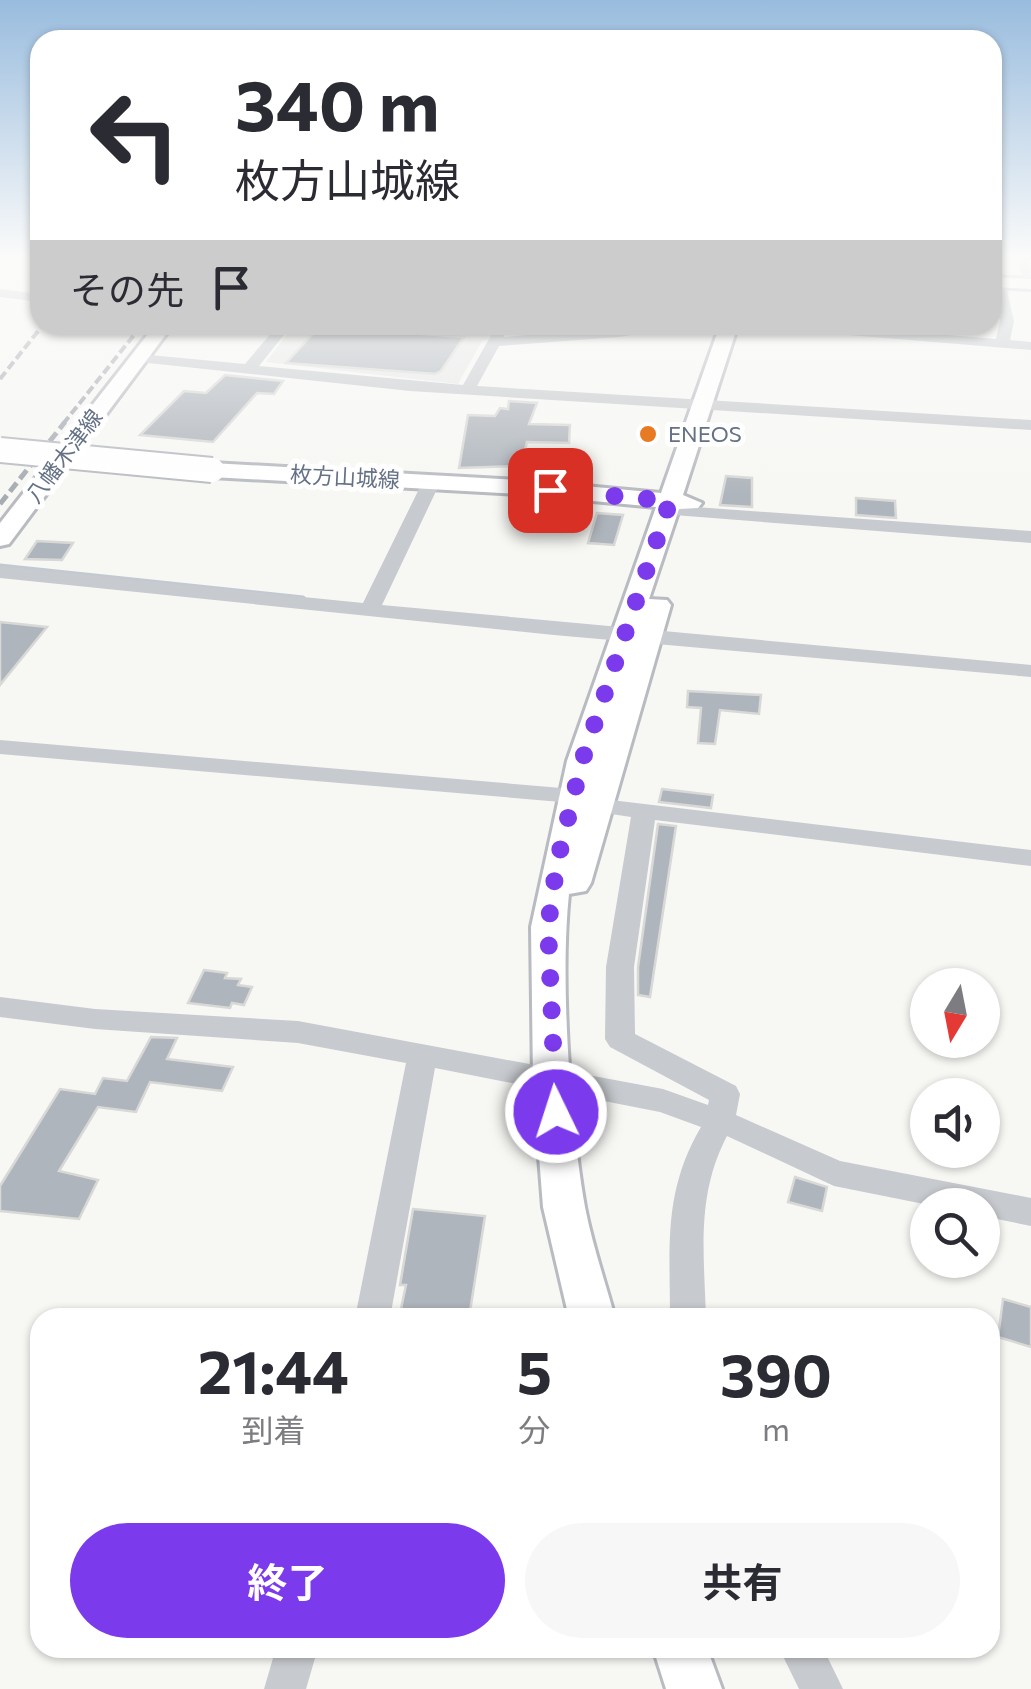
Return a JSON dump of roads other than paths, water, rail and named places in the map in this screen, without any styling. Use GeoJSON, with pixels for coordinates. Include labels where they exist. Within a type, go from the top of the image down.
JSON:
{"type":"FeatureCollection","features":[{"type":"Feature","properties":{"kind":"main road","name":"八幡木津線"},"geometry":{"type":"LineString","coordinates":[[0,539],[155,337]]}},
{"type":"Feature","properties":{"kind":"main road"},"geometry":{"type":"LineString","coordinates":[[591,1308],[561,1081],[565,932],[584,800],[711,405],[726,337]]}},
{"type":"Feature","properties":{"kind":"main road"},"geometry":{"type":"LineString","coordinates":[[711,405],[741,337]]}},
{"type":"Feature","properties":{"kind":"main road","name":"枚方山城線"},"geometry":{"type":"LineString","coordinates":[[0,450],[212,470],[519,487],[679,506]]}},
{"type":"Feature","properties":{"kind":"main road"},"geometry":{"type":"LineString","coordinates":[[66,455],[341,469],[519,487]]}},
{"type":"Feature","properties":{"kind":"main road"},"geometry":{"type":"LineString","coordinates":[[121,460],[157,472],[429,487],[519,487]]}},
{"type":"Feature","properties":{"kind":"main road"},"geometry":{"type":"LineString","coordinates":[[683,1658],[694,1689]]}},
{"type":"Feature","properties":{"kind":"street"},"geometry":{"type":"LineString","coordinates":[[250,368],[276,337]]}},
{"type":"Feature","properties":{"kind":"street"},"geometry":{"type":"LineString","coordinates":[[468,389],[496,337]]}},
{"type":"Feature","properties":{"kind":"street"},"geometry":{"type":"LineString","coordinates":[[491,342],[565,337]]}},
{"type":"Feature","properties":{"kind":"street"},"geometry":{"type":"LineString","coordinates":[[917,337],[1031,346]]}},
{"type":"Feature","properties":{"kind":"street"},"geometry":{"type":"LineString","coordinates":[[1002,344],[1004,337]]}},
{"type":"Feature","properties":{"kind":"street"},"geometry":{"type":"LineString","coordinates":[[139,358],[468,389],[1031,425]]}},
{"type":"Feature","properties":{"kind":"street"},"geometry":{"type":"LineString","coordinates":[[370,610],[429,487]]}},
{"type":"Feature","properties":{"kind":"street"},"geometry":{"type":"LineString","coordinates":[[679,506],[1031,537]]}},
{"type":"Feature","properties":{"kind":"street"},"geometry":{"type":"LineString","coordinates":[[0,572],[637,637],[1031,671]]}},
{"type":"Feature","properties":{"kind":"street"},"geometry":{"type":"LineString","coordinates":[[0,747],[584,800],[644,811],[1031,858]]}},
{"type":"Feature","properties":{"kind":"street"},"geometry":{"type":"LineString","coordinates":[[644,811],[620,967],[620,1038],[682,1075],[726,1094],[723,1122],[703,1148],[690,1192],[688,1308]]}},
{"type":"Feature","properties":{"kind":"street"},"geometry":{"type":"LineString","coordinates":[[0,1007],[94,1019],[298,1032],[663,1101],[723,1122],[834,1172],[1031,1212]]}},
{"type":"Feature","properties":{"kind":"street"},"geometry":{"type":"LineString","coordinates":[[374,1308],[422,1056]]}},
{"type":"Feature","properties":{"kind":"street"},"geometry":{"type":"LineString","coordinates":[[286,1689],[294,1658]]}},
{"type":"Feature","properties":{"kind":"street"},"geometry":{"type":"LineString","coordinates":[[805,1658],[822,1689]]}},
{"type":"Feature","properties":{"kind":"waterway"},"geometry":{"type":"LineString","coordinates":[[0,566],[303,598]]}},
{"type":"Feature","properties":{"kind":"railway"},"geometry":{"type":"LineString","coordinates":[[0,379],[34,337]]}},
{"type":"Feature","properties":{"kind":"railway"},"geometry":{"type":"LineString","coordinates":[[63,424],[133,337]]}},
{"type":"Feature","properties":{"kind":"railway"},"geometry":{"type":"LineString","coordinates":[[0,504],[65,422]]}},
{"type":"Feature","properties":{"kind":"place","name":"ENEOS"},"geometry":{"type":"Point","coordinates":[648,434]}}]}
